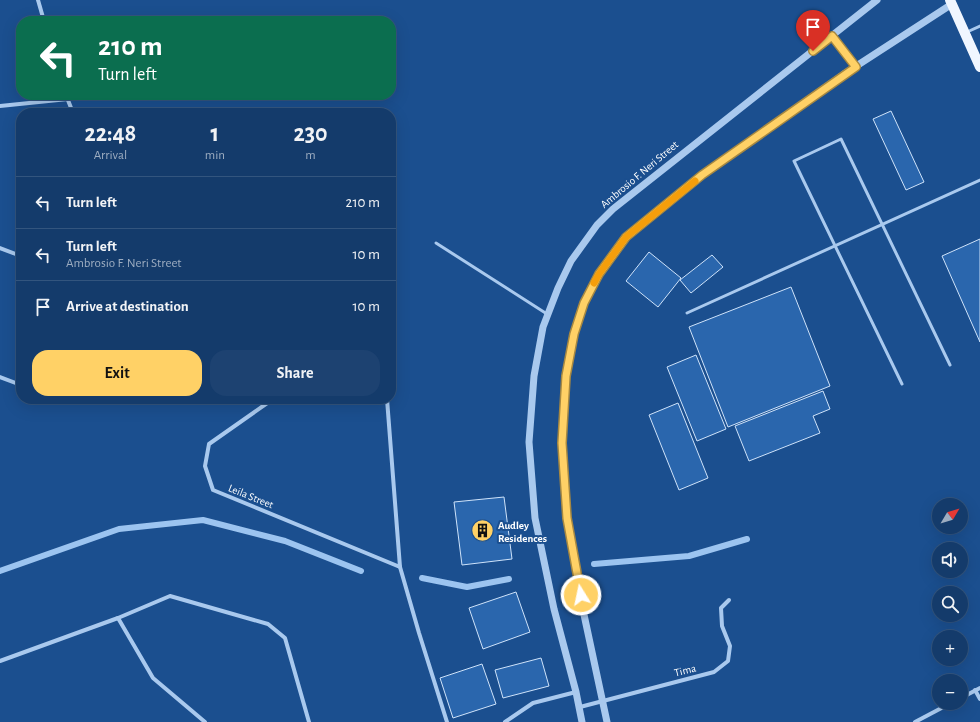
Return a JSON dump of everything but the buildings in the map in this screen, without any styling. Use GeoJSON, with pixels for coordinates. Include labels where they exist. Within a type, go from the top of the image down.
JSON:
{"type":"FeatureCollection","features":[{"type":"Feature","properties":{"kind":"main road"},"geometry":{"type":"LineString","coordinates":[[951,2],[980,67]]}},
{"type":"Feature","properties":{"kind":"street"},"geometry":{"type":"LineString","coordinates":[[38,0],[43,16]]}},
{"type":"Feature","properties":{"kind":"street","name":"Ambrosio F. Neri Street"},"geometry":{"type":"LineString","coordinates":[[582,722],[580,706],[554,609],[535,518],[529,442],[534,376],[544,327],[558,288],[571,261],[597,225],[613,209],[877,0]]}},
{"type":"Feature","properties":{"kind":"street"},"geometry":{"type":"LineString","coordinates":[[607,722],[583,610],[567,518],[562,443],[566,376],[574,334],[584,303],[599,274],[626,237],[702,175],[951,2]]}},
{"type":"Feature","properties":{"kind":"street"},"geometry":{"type":"LineString","coordinates":[[832,36],[856,67]]}},
{"type":"Feature","properties":{"kind":"street"},"geometry":{"type":"LineString","coordinates":[[0,106],[45,100]]}},
{"type":"Feature","properties":{"kind":"street"},"geometry":{"type":"LineString","coordinates":[[0,248],[16,254]]}},
{"type":"Feature","properties":{"kind":"street"},"geometry":{"type":"LineString","coordinates":[[0,377],[16,383]]}},
{"type":"Feature","properties":{"kind":"street","name":"Leila Street"},"geometry":{"type":"LineString","coordinates":[[267,404],[209,444],[205,466],[213,490],[400,566]]}},
{"type":"Feature","properties":{"kind":"street"},"geometry":{"type":"LineString","coordinates":[[387,404],[400,566],[447,722]]}},
{"type":"Feature","properties":{"kind":"street"},"geometry":{"type":"LineString","coordinates":[[0,662],[118,618],[170,596],[268,624],[285,638],[309,722]]}},
{"type":"Feature","properties":{"kind":"street","name":"Tima"},"geometry":{"type":"LineString","coordinates":[[580,706],[714,672],[728,661],[730,646],[722,626],[721,608],[729,600]]}},
{"type":"Feature","properties":{"kind":"street"},"geometry":{"type":"LineString","coordinates":[[118,618],[153,678],[205,722]]}},
{"type":"Feature","properties":{"kind":"street"},"geometry":{"type":"LineString","coordinates":[[968,694],[980,688]]}},
{"type":"Feature","properties":{"kind":"street"},"geometry":{"type":"LineString","coordinates":[[975,690],[980,699]]}},
{"type":"Feature","properties":{"kind":"street"},"geometry":{"type":"LineString","coordinates":[[505,722],[533,703],[576,692]]}},
{"type":"Feature","properties":{"kind":"street"},"geometry":{"type":"LineString","coordinates":[[915,722],[938,710]]}},
{"type":"Feature","properties":{"kind":"lane"},"geometry":{"type":"LineString","coordinates":[[965,33],[980,26]]}},
{"type":"Feature","properties":{"kind":"lane"},"geometry":{"type":"LineString","coordinates":[[902,384],[794,161],[841,139],[950,365]]}},
{"type":"Feature","properties":{"kind":"lane"},"geometry":{"type":"LineString","coordinates":[[687,313],[980,180]]}},
{"type":"Feature","properties":{"kind":"lane"},"geometry":{"type":"LineString","coordinates":[[436,243],[548,314]]}},
{"type":"Feature","properties":{"kind":"waterway"},"geometry":{"type":"LineString","coordinates":[[0,571],[119,529],[203,520],[285,541],[361,571]]}},
{"type":"Feature","properties":{"kind":"waterway"},"geometry":{"type":"LineString","coordinates":[[594,564],[689,556],[747,539]]}},
{"type":"Feature","properties":{"kind":"waterway"},"geometry":{"type":"LineString","coordinates":[[422,578],[467,587],[509,579]]}},
{"type":"Feature","properties":{"kind":"slow traffic"},"geometry":{"type":"LineString","coordinates":[[594,283],[626,237],[695,181]]}},
{"type":"Feature","properties":{"kind":"place","name":"Audley Residences"},"geometry":{"type":"Point","coordinates":[483,531]}},
{"type":"Feature","properties":{"kind":"route"},"geometry":{"type":"LineString","coordinates":[[581,595],[567,518],[562,443],[566,376],[574,334],[584,303],[599,274],[626,237],[702,175],[856,67],[832,36],[813,51]]}}]}
